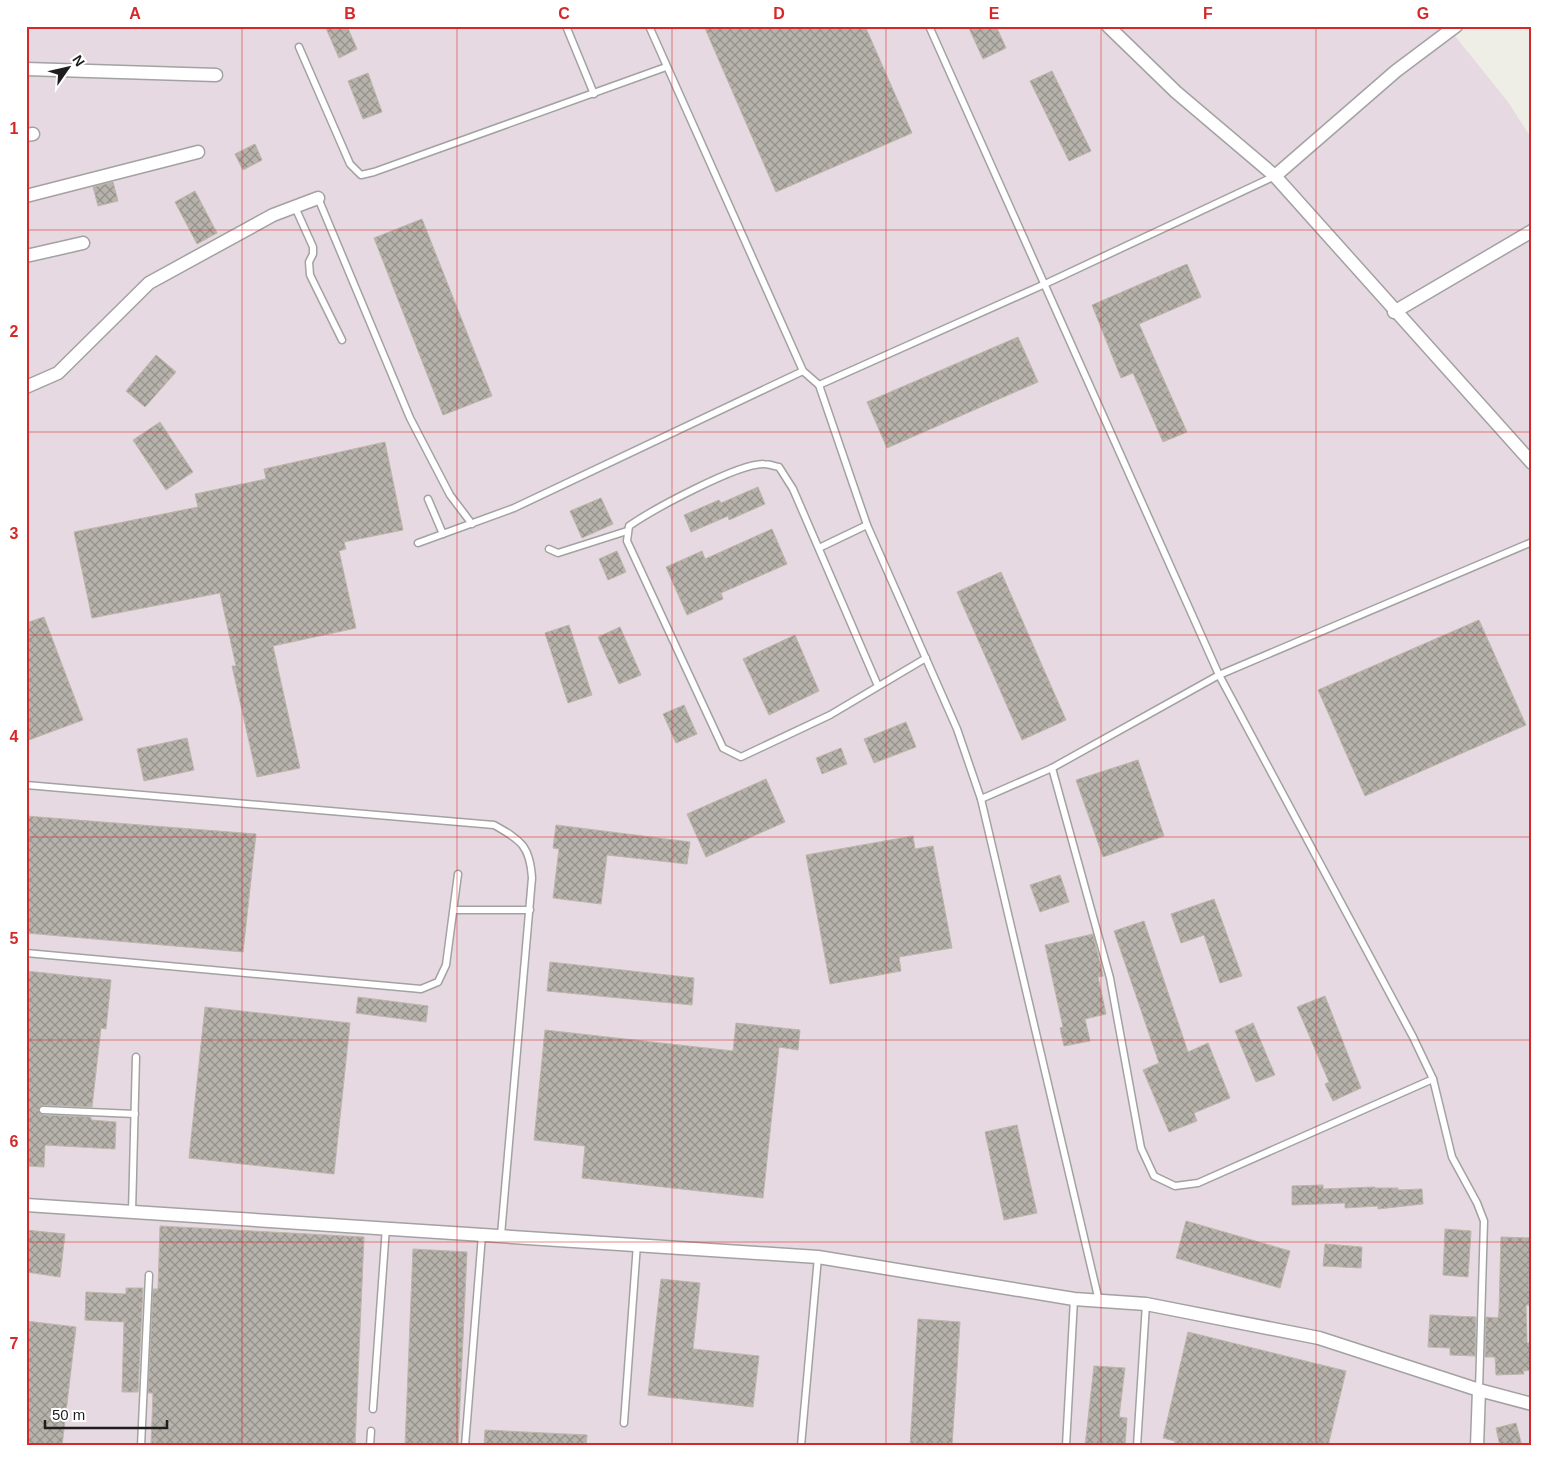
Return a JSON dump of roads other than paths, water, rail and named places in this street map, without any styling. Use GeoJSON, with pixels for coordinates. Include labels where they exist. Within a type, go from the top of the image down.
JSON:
{"type":"FeatureCollection","features":[{"type":"Feature","properties":{"kind":"street"},"geometry":{"type":"LineString","coordinates":[[1108,26],[1176,92],[1275,176],[1394,312],[1532,463]]}},
{"type":"Feature","properties":{"kind":"street"},"geometry":{"type":"LineString","coordinates":[[1275,176],[1396,71],[1456,26]]}},
{"type":"Feature","properties":{"kind":"street"},"geometry":{"type":"LineString","coordinates":[[26,69],[216,76]]}},
{"type":"Feature","properties":{"kind":"street"},"geometry":{"type":"LineString","coordinates":[[26,196],[198,152]]}},
{"type":"Feature","properties":{"kind":"street"},"geometry":{"type":"LineString","coordinates":[[26,387],[58,373],[149,283],[273,215],[318,198]]}},
{"type":"Feature","properties":{"kind":"street"},"geometry":{"type":"LineString","coordinates":[[1394,312],[1532,231]]}},
{"type":"Feature","properties":{"kind":"street"},"geometry":{"type":"LineString","coordinates":[[26,256],[83,243]]}},
{"type":"Feature","properties":{"kind":"street"},"geometry":{"type":"LineString","coordinates":[[26,1205],[818,1257],[1074,1299],[1146,1304],[1320,1338],[1479,1390],[1532,1404]]}},
{"type":"Feature","properties":{"kind":"street"},"geometry":{"type":"LineString","coordinates":[[1477,1446],[1479,1390]]}},
{"type":"Feature","properties":{"kind":"lane"},"geometry":{"type":"LineString","coordinates":[[566,26],[594,94]]}},
{"type":"Feature","properties":{"kind":"lane"},"geometry":{"type":"LineString","coordinates":[[649,26],[803,371],[818,385],[867,525],[957,729],[981,799],[1098,1301]]}},
{"type":"Feature","properties":{"kind":"lane"},"geometry":{"type":"LineString","coordinates":[[929,26],[1219,675],[1413,1037],[1433,1079],[1452,1158],[1477,1203],[1484,1221],[1479,1390]]}},
{"type":"Feature","properties":{"kind":"lane"},"geometry":{"type":"LineString","coordinates":[[299,47],[350,164],[360,175],[374,172],[666,67]]}},
{"type":"Feature","properties":{"kind":"lane"},"geometry":{"type":"LineString","coordinates":[[818,385],[1045,284],[1275,176]]}},
{"type":"Feature","properties":{"kind":"lane"},"geometry":{"type":"LineString","coordinates":[[318,198],[410,418],[450,495],[472,524]]}},
{"type":"Feature","properties":{"kind":"lane"},"geometry":{"type":"LineString","coordinates":[[295,207],[313,247],[313,254],[309,262],[310,275],[342,340]]}},
{"type":"Feature","properties":{"kind":"lane"},"geometry":{"type":"LineString","coordinates":[[418,543],[514,508],[803,371]]}},
{"type":"Feature","properties":{"kind":"lane"},"geometry":{"type":"LineString","coordinates":[[878,686],[819,548],[792,489],[779,468],[764,464],[735,470],[643,516],[629,526],[627,541],[723,748],[732,754],[741,757],[830,715],[926,658]]}},
{"type":"Feature","properties":{"kind":"lane"},"geometry":{"type":"LineString","coordinates":[[428,499],[443,534]]}},
{"type":"Feature","properties":{"kind":"lane"},"geometry":{"type":"LineString","coordinates":[[819,548],[867,525]]}},
{"type":"Feature","properties":{"kind":"lane"},"geometry":{"type":"LineString","coordinates":[[549,549],[558,553],[627,531]]}},
{"type":"Feature","properties":{"kind":"lane"},"geometry":{"type":"LineString","coordinates":[[981,799],[1052,768],[1219,675],[1532,542]]}},
{"type":"Feature","properties":{"kind":"lane"},"geometry":{"type":"LineString","coordinates":[[1052,768],[1110,978],[1141,1148],[1154,1176],[1175,1186],[1198,1182],[1433,1079]]}},
{"type":"Feature","properties":{"kind":"lane"},"geometry":{"type":"LineString","coordinates":[[26,785],[494,825],[517,838],[531,858],[532,878],[501,1235]]}},
{"type":"Feature","properties":{"kind":"lane"},"geometry":{"type":"LineString","coordinates":[[26,954],[421,989],[438,982],[446,965],[458,874]]}},
{"type":"Feature","properties":{"kind":"lane"},"geometry":{"type":"LineString","coordinates":[[454,910],[530,910]]}},
{"type":"Feature","properties":{"kind":"lane"},"geometry":{"type":"LineString","coordinates":[[132,1212],[136,1057]]}},
{"type":"Feature","properties":{"kind":"lane"},"geometry":{"type":"LineString","coordinates":[[43,1110],[135,1114]]}},
{"type":"Feature","properties":{"kind":"lane"},"geometry":{"type":"LineString","coordinates":[[372,1409],[386,1228]]}},
{"type":"Feature","properties":{"kind":"lane"},"geometry":{"type":"LineString","coordinates":[[465,1446],[482,1234]]}},
{"type":"Feature","properties":{"kind":"lane"},"geometry":{"type":"LineString","coordinates":[[624,1423],[637,1244]]}},
{"type":"Feature","properties":{"kind":"lane"},"geometry":{"type":"LineString","coordinates":[[801,1446],[818,1257]]}},
{"type":"Feature","properties":{"kind":"lane"},"geometry":{"type":"LineString","coordinates":[[141,1446],[149,1274]]}},
{"type":"Feature","properties":{"kind":"lane"},"geometry":{"type":"LineString","coordinates":[[1066,1446],[1074,1299]]}},
{"type":"Feature","properties":{"kind":"lane"},"geometry":{"type":"LineString","coordinates":[[1137,1446],[1146,1304]]}},
{"type":"Feature","properties":{"kind":"lane"},"geometry":{"type":"LineString","coordinates":[[370,1446],[371,1431]]}}]}
